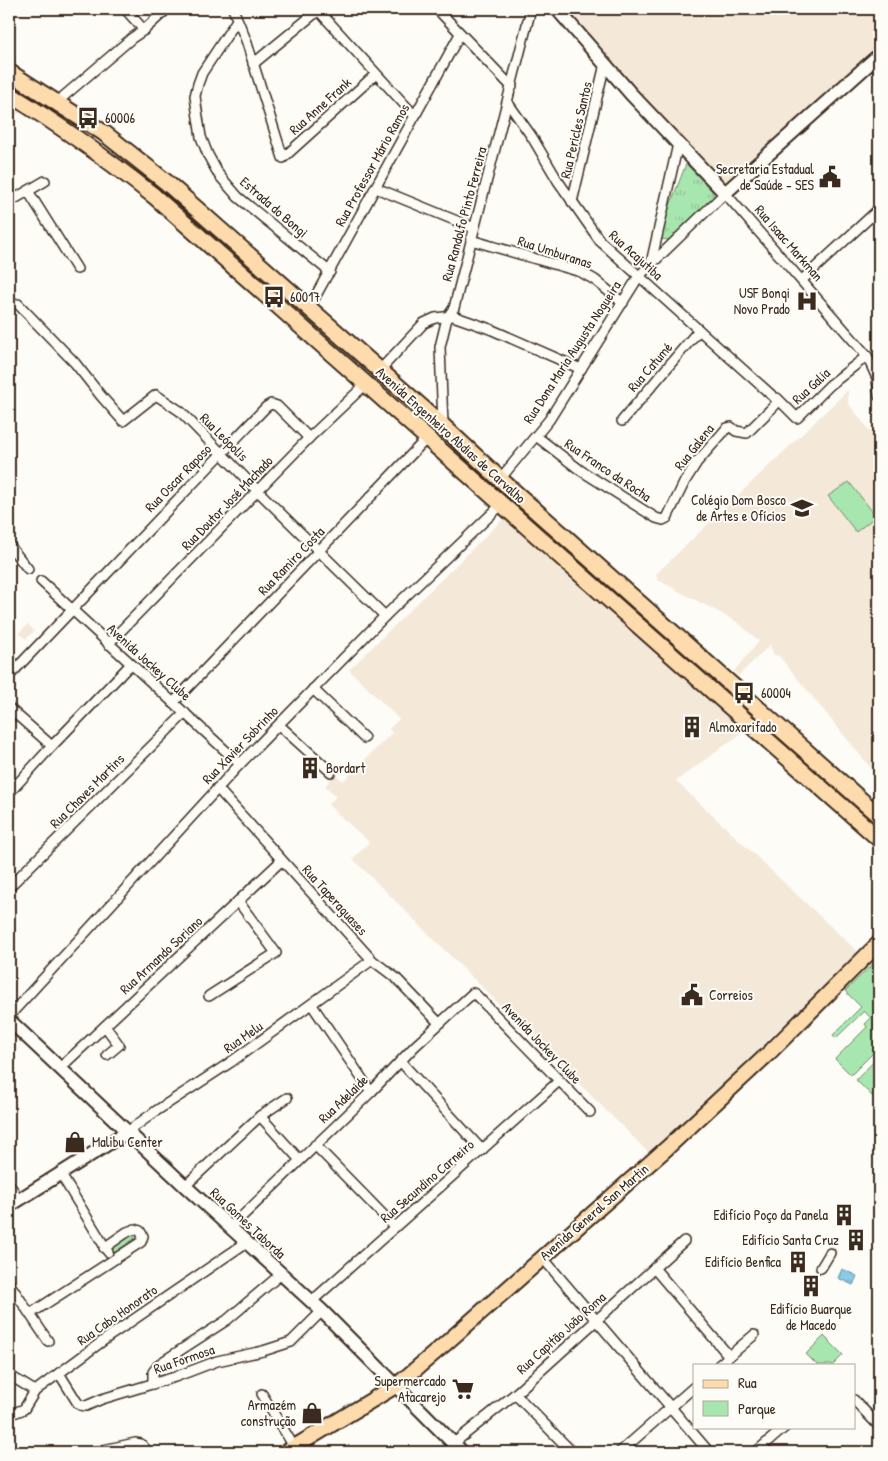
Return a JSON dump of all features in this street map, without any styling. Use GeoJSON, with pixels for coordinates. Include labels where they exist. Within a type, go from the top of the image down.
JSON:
{"type":"FeatureCollection","features":[{"type":"Feature","properties":{"kind":"highway","name":"Avenida Engenheiro Abdias de Carvalho"},"geometry":{"type":"LineString","coordinates":[[9,72],[104,133],[166,182],[443,426],[500,479],[879,816]]}},
{"type":"Feature","properties":{"kind":"highway","name":"Avenida Engenheiro Abdias de Carvalho"},"geometry":{"type":"LineString","coordinates":[[9,94],[47,117],[154,196],[879,839]]}},
{"type":"Feature","properties":{"kind":"highway"},"geometry":{"type":"LineString","coordinates":[[806,774],[838,780],[859,788],[879,803]]}},
{"type":"Feature","properties":{"kind":"main road","name":"Rua Isaac Markman"},"geometry":{"type":"LineString","coordinates":[[557,9],[678,144],[725,193]]}},
{"type":"Feature","properties":{"kind":"main road","name":"Rua Dona Maria Augusta Nogueira"},"geometry":{"type":"LineString","coordinates":[[725,193],[878,57]]}},
{"type":"Feature","properties":{"kind":"main road","name":"Avenida General San Martin"},"geometry":{"type":"LineString","coordinates":[[293,1450],[397,1385],[445,1344],[672,1144],[775,1047],[879,943]]}},
{"type":"Feature","properties":{"kind":"main road","name":"Rua Gomes Taborda"},"geometry":{"type":"LineString","coordinates":[[9,1020],[185,1186],[312,1301],[458,1448]]}},
{"type":"Feature","properties":{"kind":"main road"},"geometry":{"type":"LineString","coordinates":[[14,1203],[127,1132]]}},
{"type":"Feature","properties":{"kind":"street"},"geometry":{"type":"LineString","coordinates":[[125,9],[144,30]]}},
{"type":"Feature","properties":{"kind":"street"},"geometry":{"type":"LineString","coordinates":[[57,102],[167,9]]}},
{"type":"Feature","properties":{"kind":"street"},"geometry":{"type":"LineString","coordinates":[[233,9],[246,40],[253,64],[319,10],[415,116]]}},
{"type":"Feature","properties":{"kind":"street"},"geometry":{"type":"LineString","coordinates":[[437,9],[512,88]]}},
{"type":"Feature","properties":{"kind":"street","name":"Rua Randolfo Pinto Ferreira"},"geometry":{"type":"LineString","coordinates":[[443,426],[440,356],[447,318],[454,308],[531,9]]}},
{"type":"Feature","properties":{"kind":"street","name":"Estrada do Bongi"},"geometry":{"type":"LineString","coordinates":[[237,20],[202,73],[198,84],[195,96],[201,137],[219,175],[238,197],[330,272]]}},
{"type":"Feature","properties":{"kind":"street","name":"Rua Professor Mário Ramos"},"geometry":{"type":"LineString","coordinates":[[310,308],[460,34]]}},
{"type":"Feature","properties":{"kind":"street","name":"Rua Anne Frank"},"geometry":{"type":"LineString","coordinates":[[253,64],[283,158],[376,74]]}},
{"type":"Feature","properties":{"kind":"street","name":"Rua Pericles Santos"},"geometry":{"type":"LineString","coordinates":[[572,202],[605,64]]}},
{"type":"Feature","properties":{"kind":"street","name":"Rua Acajutiba"},"geometry":{"type":"LineString","coordinates":[[508,103],[532,137],[558,181],[600,241],[777,399]]}},
{"type":"Feature","properties":{"kind":"street"},"geometry":{"type":"LineString","coordinates":[[651,264],[678,144]]}},
{"type":"Feature","properties":{"kind":"street"},"geometry":{"type":"LineString","coordinates":[[9,202],[45,181]]}},
{"type":"Feature","properties":{"kind":"street"},"geometry":{"type":"LineString","coordinates":[[376,188],[474,228]]}},
{"type":"Feature","properties":{"kind":"street"},"geometry":{"type":"LineString","coordinates":[[28,191],[77,269]]}},
{"type":"Feature","properties":{"kind":"street","name":"Rua Dona Maria Augusta Nogueira"},"geometry":{"type":"LineString","coordinates":[[500,479],[549,420],[639,276],[725,193]]}},
{"type":"Feature","properties":{"kind":"street","name":"Rua Isaac Markman"},"geometry":{"type":"LineString","coordinates":[[725,193],[867,356],[877,378],[879,396]]}},
{"type":"Feature","properties":{"kind":"street"},"geometry":{"type":"LineString","coordinates":[[802,280],[879,209]]}},
{"type":"Feature","properties":{"kind":"street","name":"Rua Umburanas"},"geometry":{"type":"LineString","coordinates":[[471,240],[581,272],[595,280],[623,302]]}},
{"type":"Feature","properties":{"kind":"street","name":"Rua Leópolis"},"geometry":{"type":"LineString","coordinates":[[18,304],[75,363],[123,421],[156,395],[173,406],[385,616]]}},
{"type":"Feature","properties":{"kind":"street"},"geometry":{"type":"LineString","coordinates":[[379,371],[424,323],[435,318],[453,316],[581,369]]}},
{"type":"Feature","properties":{"kind":"street","name":"Rua Catumé"},"geometry":{"type":"LineString","coordinates":[[622,421],[699,330]]}},
{"type":"Feature","properties":{"kind":"street","name":"Rua Galia"},"geometry":{"type":"LineString","coordinates":[[777,399],[797,418],[830,385],[867,356]]}},
{"type":"Feature","properties":{"kind":"street","name":"Rua Doutor José Machado"},"geometry":{"type":"LineString","coordinates":[[108,644],[309,438],[366,383]]}},
{"type":"Feature","properties":{"kind":"street","name":"Rua Galena"},"geometry":{"type":"LineString","coordinates":[[667,518],[685,481],[697,462],[727,428],[731,427],[736,431],[747,433],[776,404],[777,399]]}},
{"type":"Feature","properties":{"kind":"street","name":"Rua Oscar Raposo"},"geometry":{"type":"LineString","coordinates":[[9,676],[221,453],[271,404],[281,409],[309,438]]}},
{"type":"Feature","properties":{"kind":"street","name":"Rua Franco da Rocha"},"geometry":{"type":"LineString","coordinates":[[536,436],[580,470],[656,518],[663,520],[667,518]]}},
{"type":"Feature","properties":{"kind":"street","name":"Rua Ramiro Costa"},"geometry":{"type":"LineString","coordinates":[[173,703],[427,438]]}},
{"type":"Feature","properties":{"kind":"street","name":"Rua Xavier Sobrinho"},"geometry":{"type":"LineString","coordinates":[[9,1016],[240,764],[385,616],[502,504]]}},
{"type":"Feature","properties":{"kind":"street"},"geometry":{"type":"LineString","coordinates":[[9,545],[28,569]]}},
{"type":"Feature","properties":{"kind":"street","name":"Avenida Jockey Clube"},"geometry":{"type":"LineString","coordinates":[[41,581],[130,665],[240,764]]}},
{"type":"Feature","properties":{"kind":"street"},"geometry":{"type":"LineString","coordinates":[[9,793],[130,665]]}},
{"type":"Feature","properties":{"kind":"street"},"geometry":{"type":"LineString","coordinates":[[313,689],[364,738]]}},
{"type":"Feature","properties":{"kind":"street"},"geometry":{"type":"LineString","coordinates":[[9,708],[52,746]]}},
{"type":"Feature","properties":{"kind":"street","name":"Rua Chaves Martins"},"geometry":{"type":"LineString","coordinates":[[9,887],[185,714]]}},
{"type":"Feature","properties":{"kind":"street"},"geometry":{"type":"LineString","coordinates":[[279,725],[331,772]]}},
{"type":"Feature","properties":{"kind":"street","name":"Rua Taperaguases"},"geometry":{"type":"LineString","coordinates":[[217,788],[372,960],[396,978],[439,1023]]}},
{"type":"Feature","properties":{"kind":"street","name":"Rua Armando Soriano"},"geometry":{"type":"LineString","coordinates":[[60,1068],[281,861]]}},
{"type":"Feature","properties":{"kind":"street"},"geometry":{"type":"LineString","coordinates":[[209,996],[276,953],[238,901]]}},
{"type":"Feature","properties":{"kind":"street","name":"Rua Melu"},"geometry":{"type":"LineString","coordinates":[[127,1132],[231,1062],[372,960]]}},
{"type":"Feature","properties":{"kind":"street","name":"Rua Adelaide"},"geometry":{"type":"LineString","coordinates":[[231,1227],[371,1092],[414,1046],[471,994],[475,994]]}},
{"type":"Feature","properties":{"kind":"street","name":"Avenida Jockey Clube"},"geometry":{"type":"LineString","coordinates":[[475,994],[590,1112]]}},
{"type":"Feature","properties":{"kind":"street"},"geometry":{"type":"LineString","coordinates":[[312,1005],[371,1092]]}},
{"type":"Feature","properties":{"kind":"street"},"geometry":{"type":"LineString","coordinates":[[105,1026],[119,1045],[107,1056]]}},
{"type":"Feature","properties":{"kind":"street"},"geometry":{"type":"LineString","coordinates":[[401,1062],[482,1150]]}},
{"type":"Feature","properties":{"kind":"street","name":"Rua Secundino Carneiro"},"geometry":{"type":"LineString","coordinates":[[312,1301],[559,1081]]}},
{"type":"Feature","properties":{"kind":"street"},"geometry":{"type":"LineString","coordinates":[[185,1186],[260,1116],[287,1098]]}},
{"type":"Feature","properties":{"kind":"street"},"geometry":{"type":"LineString","coordinates":[[260,1116],[300,1159]]}},
{"type":"Feature","properties":{"kind":"street"},"geometry":{"type":"LineString","coordinates":[[315,1145],[395,1227]]}},
{"type":"Feature","properties":{"kind":"street"},"geometry":{"type":"LineString","coordinates":[[60,1173],[112,1259]]}},
{"type":"Feature","properties":{"kind":"street"},"geometry":{"type":"LineString","coordinates":[[9,1184],[14,1203]]}},
{"type":"Feature","properties":{"kind":"street"},"geometry":{"type":"LineString","coordinates":[[30,1314],[112,1259],[141,1242],[143,1236],[135,1229],[104,1248]]}},
{"type":"Feature","properties":{"kind":"street","name":"Rua Capitão João Roma"},"geometry":{"type":"LineString","coordinates":[[458,1448],[684,1241]]}},
{"type":"Feature","properties":{"kind":"street","name":"Rua Cabo Honorato"},"geometry":{"type":"LineString","coordinates":[[9,1415],[24,1409],[35,1391],[111,1335],[247,1242]]}},
{"type":"Feature","properties":{"kind":"street"},"geometry":{"type":"LineString","coordinates":[[821,1268],[830,1253]]}},
{"type":"Feature","properties":{"kind":"street"},"geometry":{"type":"LineString","coordinates":[[542,1257],[709,1452]]}},
{"type":"Feature","properties":{"kind":"street"},"geometry":{"type":"LineString","coordinates":[[654,1268],[729,1356]]}},
{"type":"Feature","properties":{"kind":"street"},"geometry":{"type":"LineString","coordinates":[[153,1384],[153,1372],[159,1364],[234,1314],[281,1274]]}},
{"type":"Feature","properties":{"kind":"street"},"geometry":{"type":"LineString","coordinates":[[9,1283],[48,1340]]}},
{"type":"Feature","properties":{"kind":"street","name":"Rua Formosa"},"geometry":{"type":"LineString","coordinates":[[59,1373],[77,1402],[83,1406],[217,1361],[263,1351],[291,1342],[322,1311]]}},
{"type":"Feature","properties":{"kind":"street"},"geometry":{"type":"LineString","coordinates":[[720,1364],[754,1335]]}},
{"type":"Feature","properties":{"kind":"street"},"geometry":{"type":"LineString","coordinates":[[9,1375],[35,1391]]}},
{"type":"Feature","properties":{"kind":"street"},"geometry":{"type":"LineString","coordinates":[[620,1452],[693,1387]]}},
{"type":"Feature","properties":{"kind":"street"},"geometry":{"type":"LineString","coordinates":[[262,1394],[293,1450]]}},
{"type":"Feature","properties":{"kind":"street"},"geometry":{"type":"LineString","coordinates":[[515,1394],[572,1452]]}},
{"type":"Feature","properties":{"kind":"street"},"geometry":{"type":"LineString","coordinates":[[856,1402],[879,1426]]}},
{"type":"Feature","properties":{"kind":"street"},"geometry":{"type":"LineString","coordinates":[[756,1452],[784,1428]]}},
{"type":"Feature","properties":{"kind":"street"},"geometry":{"type":"LineString","coordinates":[[94,1452],[119,1450],[135,1443],[141,1444],[146,1450]]}},
{"type":"Feature","properties":{"kind":"shaded area"},"geometry":{"type":"Polygon","coordinates":[[[558,9],[879,9],[879,47],[725,193],[558,9]]]}},
{"type":"Feature","properties":{"kind":"shaded area"},"geometry":{"type":"Polygon","coordinates":[[[9,98],[28,109],[9,118],[9,98]]]}},
{"type":"Feature","properties":{"kind":"shaded area","name":"Colégio Dom Bosco de Artes e Ofícios"},"geometry":{"type":"Polygon","coordinates":[[[848,390],[848,403],[879,442],[879,778],[779,656],[774,655],[770,645],[738,676],[734,671],[759,641],[737,622],[658,580],[656,574],[848,390]]]}},
{"type":"Feature","properties":{"kind":"shaded area"},"geometry":{"type":"Polygon","coordinates":[[[505,517],[743,732],[676,781],[858,952],[651,1155],[353,859],[369,842],[328,805],[336,796],[325,786],[335,774],[343,781],[392,733],[389,729],[399,719],[349,670],[505,517]]]}},
{"type":"Feature","properties":{"kind":"shaded area"},"geometry":{"type":"Polygon","coordinates":[[[28,624],[34,631],[26,639],[19,633],[28,624]]]}},
{"type":"Feature","properties":{"kind":"green space"},"geometry":{"type":"Polygon","coordinates":[[[686,164],[713,192],[714,198],[712,202],[670,240],[661,239],[659,234],[686,164]]]}},
{"type":"Feature","properties":{"kind":"green space"},"geometry":{"type":"Polygon","coordinates":[[[849,482],[876,516],[856,532],[828,496],[849,482]]]}},
{"type":"Feature","properties":{"kind":"green space"},"geometry":{"type":"Polygon","coordinates":[[[875,962],[879,967],[879,1017],[876,1021],[879,1024],[879,1047],[851,1075],[835,1059],[867,1027],[865,1024],[871,1018],[864,1011],[836,1038],[833,1035],[861,1007],[845,991],[875,962]]]}},
{"type":"Feature","properties":{"kind":"green space"},"geometry":{"type":"Polygon","coordinates":[[[879,1056],[879,1089],[872,1096],[856,1080],[879,1056]]]}},
{"type":"Feature","properties":{"kind":"green space"},"geometry":{"type":"Polygon","coordinates":[[[129,1232],[135,1234],[134,1239],[112,1254],[107,1248],[129,1232]]]}},
{"type":"Feature","properties":{"kind":"green space"},"geometry":{"type":"Polygon","coordinates":[[[824,1336],[843,1355],[834,1364],[816,1364],[806,1354],[824,1336]]]}},
{"type":"Feature","properties":{"kind":"water"},"geometry":{"type":"Polygon","coordinates":[[[842,1269],[857,1276],[853,1285],[838,1278],[842,1269]]]}},
{"type":"Feature","properties":{"kind":"place","name":"60006"},"geometry":{"type":"Point","coordinates":[88,118]}},
{"type":"Feature","properties":{"kind":"place","name":"Secretaria Estadual de Saúde - SES"},"geometry":{"type":"Point","coordinates":[830,177]}},
{"type":"Feature","properties":{"kind":"place","name":"60017"},"geometry":{"type":"Point","coordinates":[274,297]}},
{"type":"Feature","properties":{"kind":"place","name":"USF Bongi Novo Prado"},"geometry":{"type":"Point","coordinates":[807,301]}},
{"type":"Feature","properties":{"kind":"place","name":"Colégio Dom Bosco de Artes e Ofícios"},"geometry":{"type":"Point","coordinates":[802,508]}},
{"type":"Feature","properties":{"kind":"place","name":"60004"},"geometry":{"type":"Point","coordinates":[744,693]}},
{"type":"Feature","properties":{"kind":"place","name":"Almoxarifado"},"geometry":{"type":"Point","coordinates":[692,727]}},
{"type":"Feature","properties":{"kind":"place","name":"Bordart"},"geometry":{"type":"Point","coordinates":[310,768]}},
{"type":"Feature","properties":{"kind":"place","name":"Correios"},"geometry":{"type":"Point","coordinates":[692,995]}},
{"type":"Feature","properties":{"kind":"place","name":"Malibu Center"},"geometry":{"type":"Point","coordinates":[75,1142]}},
{"type":"Feature","properties":{"kind":"place","name":"Edifício Poço da Panela"},"geometry":{"type":"Point","coordinates":[844,1215]}},
{"type":"Feature","properties":{"kind":"place","name":"Edifício Santa Cruz"},"geometry":{"type":"Point","coordinates":[856,1240]}},
{"type":"Feature","properties":{"kind":"place","name":"Edifício Benfica"},"geometry":{"type":"Point","coordinates":[798,1262]}},
{"type":"Feature","properties":{"kind":"place","name":"Edifício Buarque de Macedo"},"geometry":{"type":"Point","coordinates":[811,1286]}},
{"type":"Feature","properties":{"kind":"place","name":"Supermercado Atacarejo"},"geometry":{"type":"Point","coordinates":[463,1389]}},
{"type":"Feature","properties":{"kind":"place","name":"Armazém construção"},"geometry":{"type":"Point","coordinates":[312,1413]}}]}
